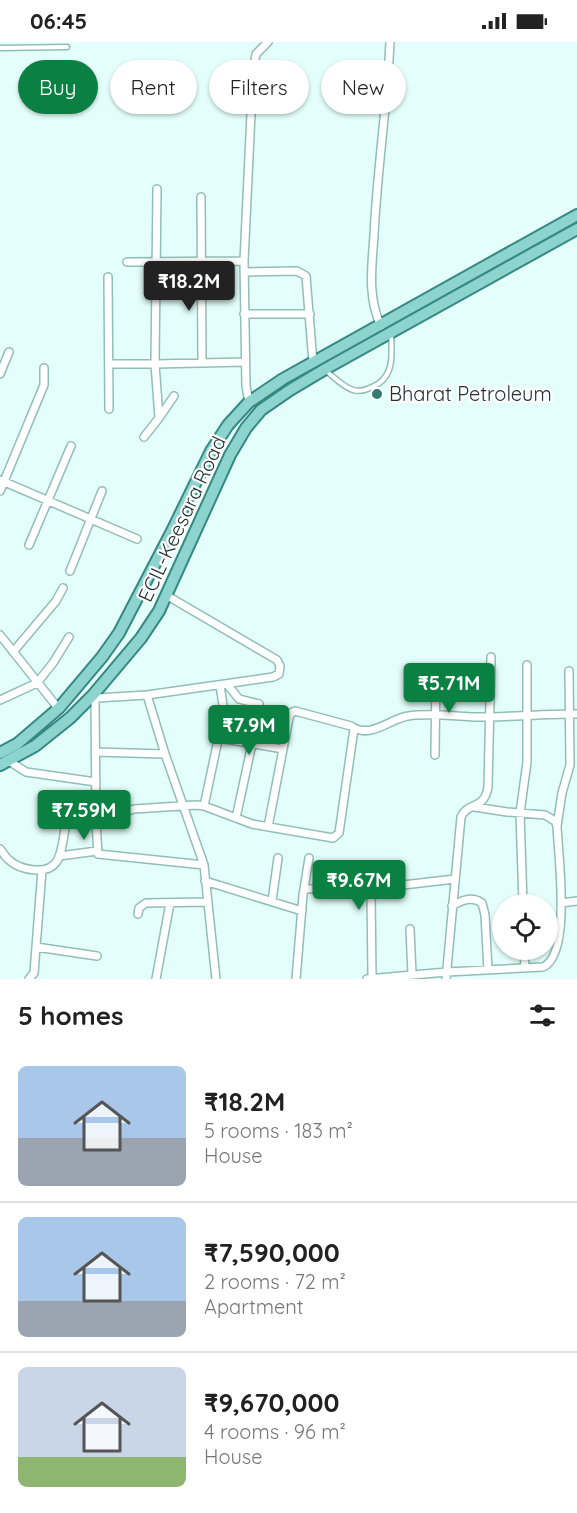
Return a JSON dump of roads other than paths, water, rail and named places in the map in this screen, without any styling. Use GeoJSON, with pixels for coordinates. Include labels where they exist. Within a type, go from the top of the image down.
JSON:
{"type":"FeatureCollection","features":[{"type":"Feature","properties":{"kind":"main road","name":"ECIL-Keesara Road"},"geometry":{"type":"LineString","coordinates":[[3,759],[58,708],[102,657],[118,633],[196,480],[228,425],[249,402],[283,379],[577,215]]}},
{"type":"Feature","properties":{"kind":"main road","name":"ECIL-Keesara Road"},"geometry":{"type":"LineString","coordinates":[[3,759],[35,746],[95,697],[141,638],[159,611],[230,455],[261,410],[324,370],[577,230]]}},
{"type":"Feature","properties":{"kind":"main road"},"geometry":{"type":"LineString","coordinates":[[313,363],[324,370]]}},
{"type":"Feature","properties":{"kind":"street"},"geometry":{"type":"LineString","coordinates":[[249,402],[245,362],[244,261],[253,72],[256,54],[268,42]]}},
{"type":"Feature","properties":{"kind":"street"},"geometry":{"type":"LineString","coordinates":[[381,326],[373,306],[372,270],[390,42]]}},
{"type":"Feature","properties":{"kind":"street"},"geometry":{"type":"LineString","coordinates":[[157,189],[155,363],[159,417]]}},
{"type":"Feature","properties":{"kind":"street"},"geometry":{"type":"LineString","coordinates":[[201,197],[202,363]]}},
{"type":"Feature","properties":{"kind":"street"},"geometry":{"type":"LineString","coordinates":[[127,262],[244,261]]}},
{"type":"Feature","properties":{"kind":"street"},"geometry":{"type":"LineString","coordinates":[[244,272],[302,272],[307,278],[313,363]]}},
{"type":"Feature","properties":{"kind":"street"},"geometry":{"type":"LineString","coordinates":[[108,277],[109,409]]}},
{"type":"Feature","properties":{"kind":"street"},"geometry":{"type":"LineString","coordinates":[[244,314],[310,314]]}},
{"type":"Feature","properties":{"kind":"street"},"geometry":{"type":"LineString","coordinates":[[0,374],[9,352]]}},
{"type":"Feature","properties":{"kind":"street"},"geometry":{"type":"LineString","coordinates":[[109,364],[245,362]]}},
{"type":"Feature","properties":{"kind":"street"},"geometry":{"type":"LineString","coordinates":[[0,491],[2,481],[45,385],[44,368]]}},
{"type":"Feature","properties":{"kind":"street"},"geometry":{"type":"LineString","coordinates":[[144,437],[174,396]]}},
{"type":"Feature","properties":{"kind":"street"},"geometry":{"type":"LineString","coordinates":[[29,546],[71,446]]}},
{"type":"Feature","properties":{"kind":"street"},"geometry":{"type":"LineString","coordinates":[[2,481],[137,539]]}},
{"type":"Feature","properties":{"kind":"street"},"geometry":{"type":"LineString","coordinates":[[70,571],[102,491]]}},
{"type":"Feature","properties":{"kind":"street"},"geometry":{"type":"LineString","coordinates":[[13,652],[56,600],[63,588]]}},
{"type":"Feature","properties":{"kind":"street"},"geometry":{"type":"LineString","coordinates":[[166,595],[277,660],[280,666],[279,674],[223,685],[147,695],[95,697],[97,851],[101,856],[204,865]]}},
{"type":"Feature","properties":{"kind":"street"},"geometry":{"type":"LineString","coordinates":[[0,635],[58,708]]}},
{"type":"Feature","properties":{"kind":"street"},"geometry":{"type":"LineString","coordinates":[[0,700],[37,682],[53,663],[69,637]]}},
{"type":"Feature","properties":{"kind":"street"},"geometry":{"type":"LineString","coordinates":[[475,807],[486,796],[490,657]]}},
{"type":"Feature","properties":{"kind":"street"},"geometry":{"type":"LineString","coordinates":[[523,894],[520,813],[527,762],[527,665]]}},
{"type":"Feature","properties":{"kind":"street"},"geometry":{"type":"LineString","coordinates":[[368,889],[371,892],[369,978],[412,974],[447,975],[548,965],[560,932],[561,903],[557,826],[570,765],[574,714],[569,671]]}},
{"type":"Feature","properties":{"kind":"street"},"geometry":{"type":"LineString","coordinates":[[435,755],[436,674]]}},
{"type":"Feature","properties":{"kind":"street"},"geometry":{"type":"LineString","coordinates":[[223,685],[239,699],[259,704]]}},
{"type":"Feature","properties":{"kind":"street"},"geometry":{"type":"LineString","coordinates":[[204,806],[224,712],[223,685]]}},
{"type":"Feature","properties":{"kind":"street"},"geometry":{"type":"LineString","coordinates":[[147,695],[204,865],[216,979]]}},
{"type":"Feature","properties":{"kind":"street"},"geometry":{"type":"LineString","coordinates":[[268,827],[289,718],[295,711],[351,726],[354,729],[369,730],[381,728],[407,716],[490,717],[574,714]]}},
{"type":"Feature","properties":{"kind":"street"},"geometry":{"type":"LineString","coordinates":[[96,822],[118,819],[134,809],[204,806],[252,824],[333,838],[337,836],[354,729]]}},
{"type":"Feature","properties":{"kind":"street"},"geometry":{"type":"LineString","coordinates":[[219,738],[283,749]]}},
{"type":"Feature","properties":{"kind":"street"},"geometry":{"type":"LineString","coordinates":[[236,818],[252,744]]}},
{"type":"Feature","properties":{"kind":"street"},"geometry":{"type":"LineString","coordinates":[[95,752],[165,754]]}},
{"type":"Feature","properties":{"kind":"street"},"geometry":{"type":"LineString","coordinates":[[3,759],[26,772],[96,782]]}},
{"type":"Feature","properties":{"kind":"street"},"geometry":{"type":"LineString","coordinates":[[447,975],[463,811],[475,807],[545,815],[555,821],[557,826]]}},
{"type":"Feature","properties":{"kind":"street"},"geometry":{"type":"LineString","coordinates":[[0,849],[9,860],[19,866],[42,870],[54,864],[59,856],[67,814]]}},
{"type":"Feature","properties":{"kind":"street"},"geometry":{"type":"LineString","coordinates":[[59,856],[97,851]]}},
{"type":"Feature","properties":{"kind":"street"},"geometry":{"type":"LineString","coordinates":[[272,901],[278,858]]}},
{"type":"Feature","properties":{"kind":"street"},"geometry":{"type":"LineString","coordinates":[[296,979],[309,858]]}},
{"type":"Feature","properties":{"kind":"street"},"geometry":{"type":"LineString","coordinates":[[28,979],[34,973],[42,870]]}},
{"type":"Feature","properties":{"kind":"street"},"geometry":{"type":"LineString","coordinates":[[304,889],[368,889],[455,879]]}},
{"type":"Feature","properties":{"kind":"street"},"geometry":{"type":"LineString","coordinates":[[205,881],[302,910]]}},
{"type":"Feature","properties":{"kind":"street"},"geometry":{"type":"LineString","coordinates":[[452,906],[467,899],[474,899],[482,903],[485,915],[488,970]]}},
{"type":"Feature","properties":{"kind":"street"},"geometry":{"type":"LineString","coordinates":[[561,903],[577,901]]}},
{"type":"Feature","properties":{"kind":"street"},"geometry":{"type":"LineString","coordinates":[[138,914],[139,908],[146,903],[207,902]]}},
{"type":"Feature","properties":{"kind":"street"},"geometry":{"type":"LineString","coordinates":[[156,979],[170,903]]}},
{"type":"Feature","properties":{"kind":"street"},"geometry":{"type":"LineString","coordinates":[[410,930],[412,974]]}},
{"type":"Feature","properties":{"kind":"street"},"geometry":{"type":"LineString","coordinates":[[36,947],[97,956]]}},
{"type":"Feature","properties":{"kind":"street"},"geometry":{"type":"LineString","coordinates":[[525,960],[525,968]]}},
{"type":"Feature","properties":{"kind":"lane"},"geometry":{"type":"LineString","coordinates":[[0,48],[66,47]]}},
{"type":"Feature","properties":{"kind":"lane"},"geometry":{"type":"LineString","coordinates":[[324,370],[355,391],[377,385],[385,379],[390,370],[391,333]]}},
{"type":"Feature","properties":{"kind":"place","name":"Bharat Petroleum"},"geometry":{"type":"Point","coordinates":[377,394]}}]}
